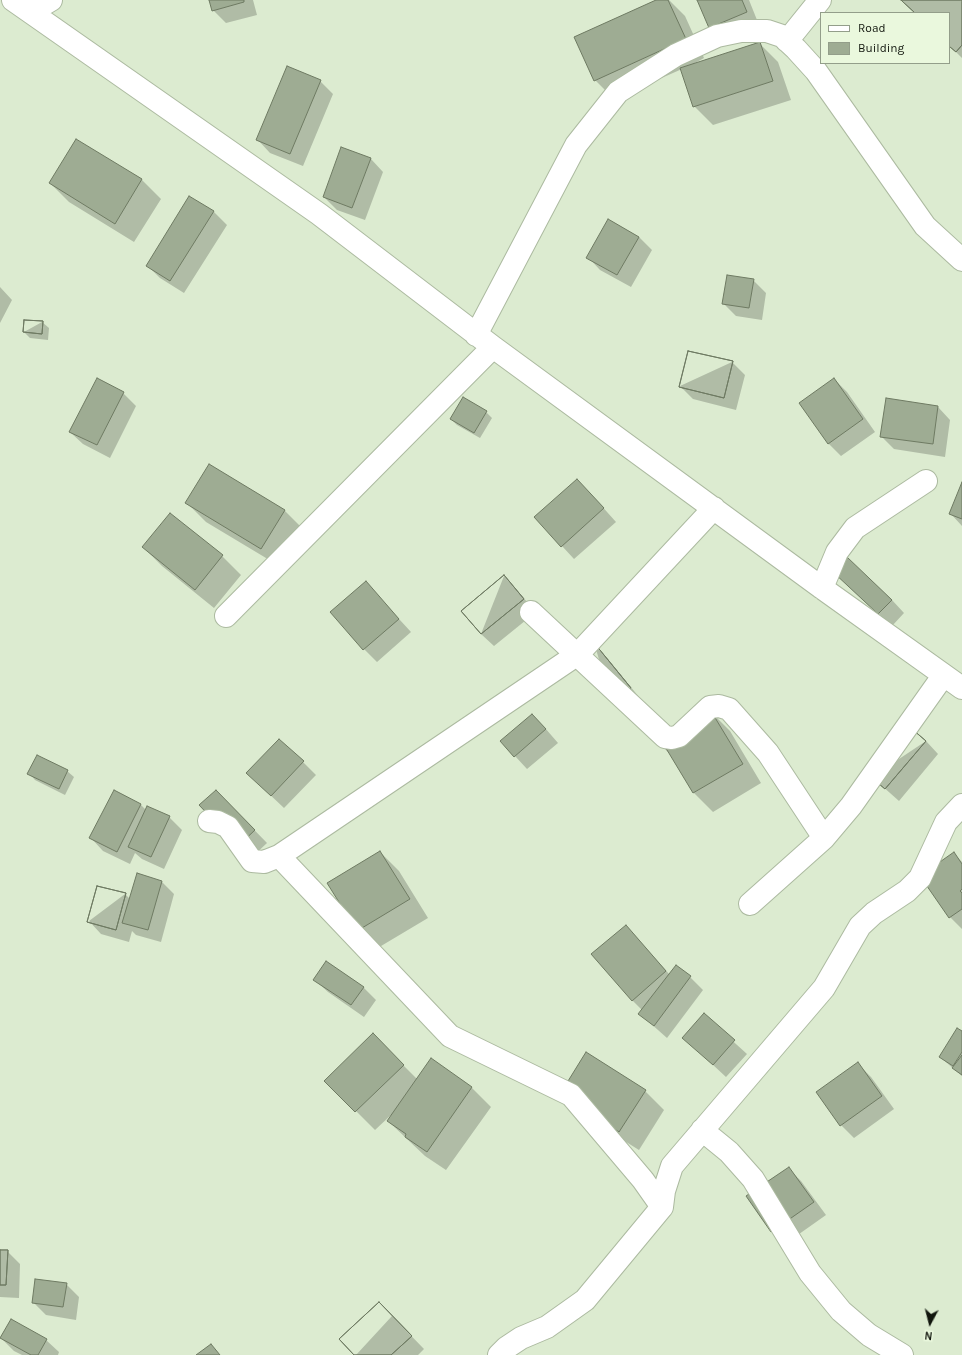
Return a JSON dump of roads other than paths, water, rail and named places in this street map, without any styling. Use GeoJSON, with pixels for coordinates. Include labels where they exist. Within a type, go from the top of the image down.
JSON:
{"type":"FeatureCollection","features":[{"type":"Feature","properties":{"kind":"street"},"geometry":{"type":"LineString","coordinates":[[13,0],[319,214],[485,341],[822,588],[943,676],[962,688]]}},
{"type":"Feature","properties":{"kind":"street"},"geometry":{"type":"LineString","coordinates":[[31,12],[51,0]]}},
{"type":"Feature","properties":{"kind":"street"},"geometry":{"type":"LineString","coordinates":[[786,41],[820,0]]}},
{"type":"Feature","properties":{"kind":"street"},"geometry":{"type":"LineString","coordinates":[[226,616],[485,341],[576,145],[618,92],[676,56],[717,36],[741,31],[768,31],[782,36],[816,71],[925,226],[962,260]]}},
{"type":"Feature","properties":{"kind":"street"},"geometry":{"type":"LineString","coordinates":[[822,588],[837,552],[855,528],[926,481]]}},
{"type":"Feature","properties":{"kind":"street"},"geometry":{"type":"LineString","coordinates":[[209,821],[218,822],[228,827],[252,862],[264,862],[279,856],[578,654],[714,508]]}},
{"type":"Feature","properties":{"kind":"street"},"geometry":{"type":"LineString","coordinates":[[531,612],[578,654],[665,737],[672,738],[679,736],[710,707],[719,706],[729,709],[768,753],[824,838]]}},
{"type":"Feature","properties":{"kind":"street"},"geometry":{"type":"LineString","coordinates":[[750,904],[824,838],[851,806],[943,676]]}},
{"type":"Feature","properties":{"kind":"street"},"geometry":{"type":"LineString","coordinates":[[498,1355],[521,1338],[547,1327],[585,1300],[662,1207],[664,1191],[672,1166],[824,988],[860,926],[874,913],[907,891],[920,878],[927,866],[946,822],[962,805]]}},
{"type":"Feature","properties":{"kind":"street"},"geometry":{"type":"LineString","coordinates":[[279,856],[450,1036],[571,1095],[643,1180],[662,1207]]}},
{"type":"Feature","properties":{"kind":"street"},"geometry":{"type":"LineString","coordinates":[[702,1130],[730,1152],[753,1179],[810,1273],[841,1311],[869,1335],[902,1355]]}},
{"type":"Feature","properties":{"kind":"street"},"geometry":{"type":"LineString","coordinates":[[643,1180],[672,1166]]}}]}
